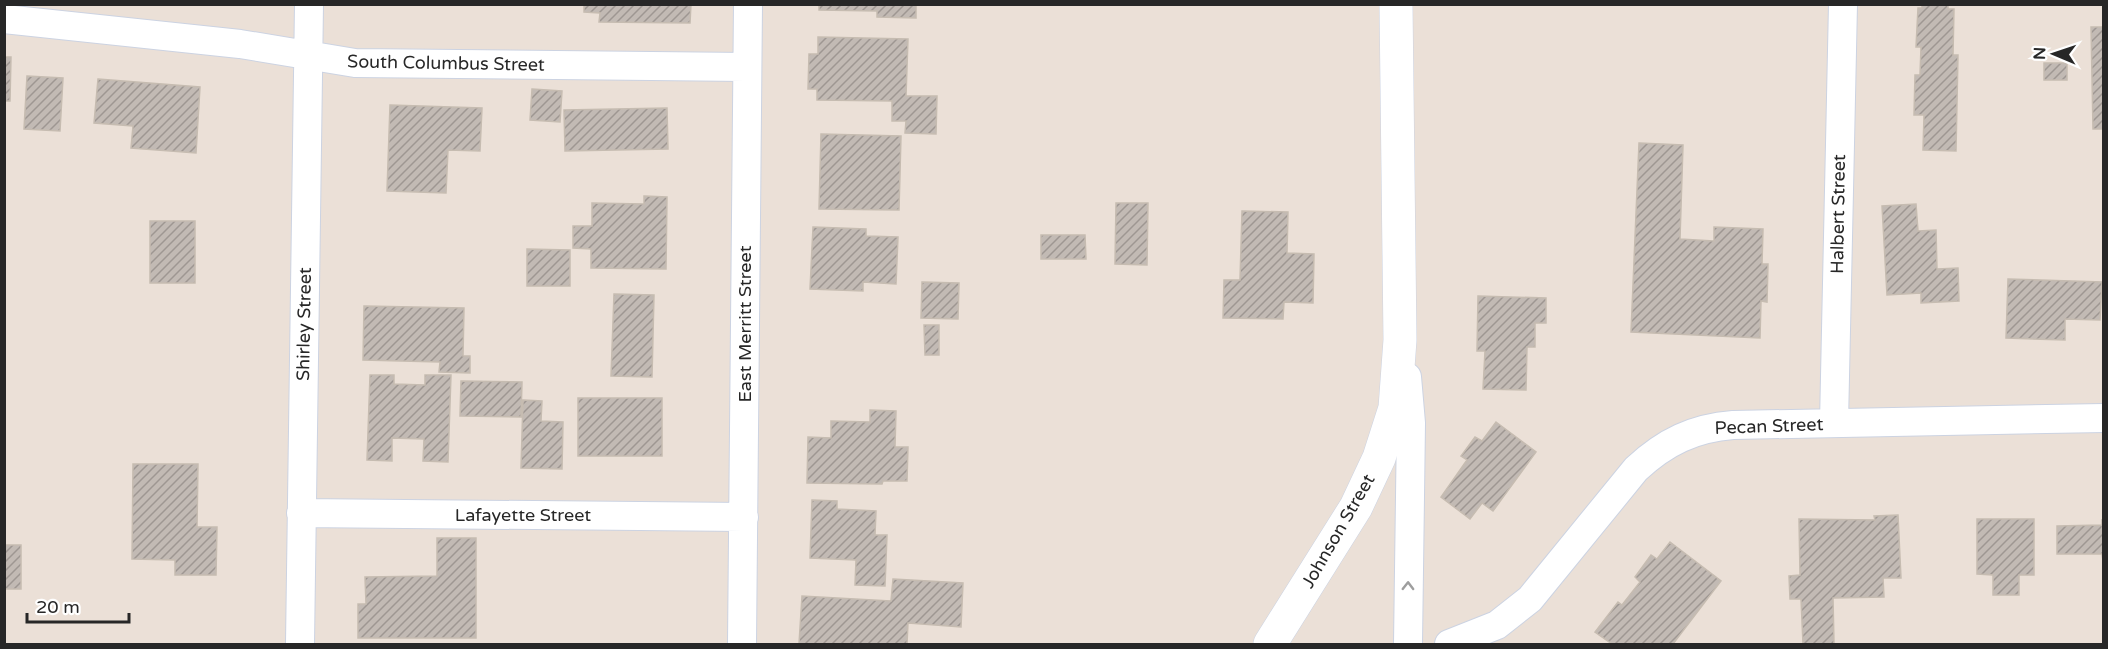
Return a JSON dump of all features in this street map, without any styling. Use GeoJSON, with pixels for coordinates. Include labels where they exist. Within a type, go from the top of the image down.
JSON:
{"type":"FeatureCollection","features":[{"type":"Feature","properties":{"kind":"street","name":"Shirley Street"},"geometry":{"type":"LineString","coordinates":[[300,645],[309,4]]}},
{"type":"Feature","properties":{"kind":"street","name":"East Merritt Street"},"geometry":{"type":"LineString","coordinates":[[742,645],[748,4]]}},
{"type":"Feature","properties":{"kind":"street","name":"Johnson Street"},"geometry":{"type":"LineString","coordinates":[[1270,645],[1356,507],[1379,458],[1395,408],[1400,340],[1396,4]]}},
{"type":"Feature","properties":{"kind":"street","name":"Halbert Street"},"geometry":{"type":"LineString","coordinates":[[1834,423],[1843,4]]}},
{"type":"Feature","properties":{"kind":"street","name":"South Columbus Street"},"geometry":{"type":"LineString","coordinates":[[4,19],[240,44],[355,63],[747,67]]}},
{"type":"Feature","properties":{"kind":"street","name":"Johnson Street"},"geometry":{"type":"LineString","coordinates":[[1400,340],[1408,381],[1411,423],[1407,645]]}},
{"type":"Feature","properties":{"kind":"street","name":"Pecan Street"},"geometry":{"type":"LineString","coordinates":[[1449,645],[1497,625],[1530,599],[1623,483],[1651,455],[1666,445],[1708,427],[2103,418]]}},
{"type":"Feature","properties":{"kind":"street","name":"Lafayette Street"},"geometry":{"type":"LineString","coordinates":[[301,513],[744,517]]}},
{"type":"Feature","properties":{"kind":"building"},"geometry":{"type":"Polygon","coordinates":[[[584,4],[691,4],[690,23],[599,22],[600,13],[584,12],[584,4]]]}},
{"type":"Feature","properties":{"kind":"building"},"geometry":{"type":"Polygon","coordinates":[[[819,4],[916,4],[916,18],[877,17],[877,11],[819,10],[819,4]]]}},
{"type":"Feature","properties":{"kind":"building"},"geometry":{"type":"Polygon","coordinates":[[[1922,4],[1948,4],[1948,9],[1954,9],[1953,55],[1958,55],[1956,151],[1923,150],[1924,115],[1914,115],[1915,75],[1920,75],[1921,47],[1916,47],[1918,8],[1922,8],[1922,4]]]}},
{"type":"Feature","properties":{"kind":"building"},"geometry":{"type":"Polygon","coordinates":[[[2091,27],[2104,27],[2104,129],[2093,129],[2091,27]]]}},
{"type":"Feature","properties":{"kind":"building"},"geometry":{"type":"Polygon","coordinates":[[[818,37],[908,39],[906,96],[937,96],[936,134],[905,133],[906,121],[892,121],[892,101],[817,100],[817,89],[808,89],[809,54],[818,54],[818,37]]]}},
{"type":"Feature","properties":{"kind":"building"},"geometry":{"type":"Polygon","coordinates":[[[4,57],[11,57],[10,101],[4,101],[4,57]]]}},
{"type":"Feature","properties":{"kind":"building"},"geometry":{"type":"Polygon","coordinates":[[[2044,63],[2067,63],[2067,80],[2044,80],[2044,63]]]}},
{"type":"Feature","properties":{"kind":"building"},"geometry":{"type":"Polygon","coordinates":[[[27,76],[63,78],[60,131],[24,129],[27,76]]]}},
{"type":"Feature","properties":{"kind":"building"},"geometry":{"type":"Polygon","coordinates":[[[98,79],[200,87],[196,153],[131,148],[133,126],[94,123],[98,79]]]}},
{"type":"Feature","properties":{"kind":"building"},"geometry":{"type":"Polygon","coordinates":[[[532,89],[562,91],[560,122],[530,120],[532,89]]]}},
{"type":"Feature","properties":{"kind":"building"},"geometry":{"type":"Polygon","coordinates":[[[390,105],[482,108],[480,151],[448,150],[446,193],[387,191],[390,105]]]}},
{"type":"Feature","properties":{"kind":"building"},"geometry":{"type":"Polygon","coordinates":[[[667,108],[668,149],[565,151],[564,110],[667,108]]]}},
{"type":"Feature","properties":{"kind":"building"},"geometry":{"type":"Polygon","coordinates":[[[821,134],[901,136],[899,210],[819,209],[821,134]]]}},
{"type":"Feature","properties":{"kind":"building"},"geometry":{"type":"Polygon","coordinates":[[[1639,143],[1683,145],[1680,239],[1714,241],[1714,227],[1763,229],[1762,264],[1768,264],[1767,302],[1761,301],[1760,338],[1631,332],[1639,143]]]}},
{"type":"Feature","properties":{"kind":"building"},"geometry":{"type":"Polygon","coordinates":[[[644,196],[667,197],[666,269],[591,268],[591,249],[573,248],[573,226],[592,226],[592,203],[644,204],[644,196]]]}},
{"type":"Feature","properties":{"kind":"building"},"geometry":{"type":"Polygon","coordinates":[[[1116,203],[1148,203],[1147,265],[1115,264],[1116,203]]]}},
{"type":"Feature","properties":{"kind":"building"},"geometry":{"type":"Polygon","coordinates":[[[1916,204],[1918,231],[1936,230],[1937,269],[1958,268],[1959,301],[1921,303],[1921,293],[1887,295],[1882,206],[1916,204]]]}},
{"type":"Feature","properties":{"kind":"building"},"geometry":{"type":"Polygon","coordinates":[[[1242,211],[1288,212],[1287,253],[1314,254],[1313,303],[1284,302],[1283,319],[1223,318],[1224,280],[1240,280],[1242,211]]]}},
{"type":"Feature","properties":{"kind":"building"},"geometry":{"type":"Polygon","coordinates":[[[150,221],[195,221],[195,283],[150,283],[150,221]]]}},
{"type":"Feature","properties":{"kind":"building"},"geometry":{"type":"Polygon","coordinates":[[[813,227],[866,229],[866,236],[898,237],[896,284],[863,282],[863,291],[810,289],[813,227]]]}},
{"type":"Feature","properties":{"kind":"building"},"geometry":{"type":"Polygon","coordinates":[[[1041,235],[1085,235],[1086,259],[1041,259],[1041,235]]]}},
{"type":"Feature","properties":{"kind":"building"},"geometry":{"type":"Polygon","coordinates":[[[527,249],[570,250],[570,286],[527,286],[527,249]]]}},
{"type":"Feature","properties":{"kind":"building"},"geometry":{"type":"Polygon","coordinates":[[[2008,279],[2102,282],[2100,320],[2065,319],[2065,340],[2006,338],[2008,279]]]}},
{"type":"Feature","properties":{"kind":"building"},"geometry":{"type":"Polygon","coordinates":[[[922,282],[959,283],[958,319],[921,318],[922,282]]]}},
{"type":"Feature","properties":{"kind":"building"},"geometry":{"type":"Polygon","coordinates":[[[614,294],[654,295],[652,377],[611,376],[614,294]]]}},
{"type":"Feature","properties":{"kind":"building"},"geometry":{"type":"Polygon","coordinates":[[[1478,296],[1546,298],[1546,323],[1535,323],[1535,347],[1527,347],[1526,390],[1483,389],[1485,351],[1477,351],[1478,296]]]}},
{"type":"Feature","properties":{"kind":"building"},"geometry":{"type":"Polygon","coordinates":[[[364,306],[464,308],[463,356],[470,356],[470,373],[439,372],[440,362],[363,360],[364,306]]]}},
{"type":"Feature","properties":{"kind":"building"},"geometry":{"type":"Polygon","coordinates":[[[924,325],[939,325],[939,355],[925,355],[924,325]]]}},
{"type":"Feature","properties":{"kind":"building"},"geometry":{"type":"Polygon","coordinates":[[[370,375],[394,375],[394,384],[425,385],[425,375],[451,375],[448,462],[423,461],[424,439],[392,438],[392,461],[367,460],[370,375]]]}},
{"type":"Feature","properties":{"kind":"building"},"geometry":{"type":"Polygon","coordinates":[[[461,381],[522,382],[521,417],[460,416],[461,381]]]}},
{"type":"Feature","properties":{"kind":"building"},"geometry":{"type":"Polygon","coordinates":[[[578,398],[662,398],[662,456],[578,456],[578,398]]]}},
{"type":"Feature","properties":{"kind":"building"},"geometry":{"type":"Polygon","coordinates":[[[523,400],[542,401],[541,421],[563,422],[562,469],[521,468],[523,400]]]}},
{"type":"Feature","properties":{"kind":"building"},"geometry":{"type":"Polygon","coordinates":[[[870,410],[896,411],[895,447],[908,447],[907,481],[883,481],[882,484],[807,483],[808,437],[831,438],[831,421],[870,422],[870,410]]]}},
{"type":"Feature","properties":{"kind":"building"},"geometry":{"type":"Polygon","coordinates":[[[1496,422],[1536,452],[1493,511],[1482,503],[1470,519],[1441,497],[1467,460],[1461,456],[1475,437],[1482,441],[1496,422]]]}},
{"type":"Feature","properties":{"kind":"building"},"geometry":{"type":"Polygon","coordinates":[[[133,464],[198,464],[197,527],[217,527],[216,575],[175,575],[175,560],[132,559],[133,464]]]}},
{"type":"Feature","properties":{"kind":"building"},"geometry":{"type":"Polygon","coordinates":[[[812,500],[837,501],[837,509],[876,511],[875,535],[887,535],[885,586],[855,585],[856,560],[810,558],[812,500]]]}},
{"type":"Feature","properties":{"kind":"building"},"geometry":{"type":"Polygon","coordinates":[[[1898,515],[1901,578],[1883,578],[1884,597],[1833,598],[1834,644],[1803,644],[1801,599],[1790,599],[1789,576],[1800,575],[1799,519],[1875,520],[1874,516],[1898,515]]]}},
{"type":"Feature","properties":{"kind":"building"},"geometry":{"type":"Polygon","coordinates":[[[1977,519],[2034,519],[2034,575],[2019,575],[2019,595],[1993,595],[1993,575],[1977,574],[1977,519]]]}},
{"type":"Feature","properties":{"kind":"building"},"geometry":{"type":"Polygon","coordinates":[[[2102,519],[2104,567],[2102,554],[2057,554],[2057,526],[2102,525],[2102,519]]]}},
{"type":"Feature","properties":{"kind":"building"},"geometry":{"type":"Polygon","coordinates":[[[437,538],[476,538],[476,638],[358,638],[358,604],[366,604],[365,577],[437,576],[437,538]]]}},
{"type":"Feature","properties":{"kind":"building"},"geometry":{"type":"Polygon","coordinates":[[[1670,542],[1721,581],[1673,644],[1612,644],[1595,632],[1618,602],[1622,605],[1640,582],[1635,577],[1651,555],[1657,559],[1670,542]]]}},
{"type":"Feature","properties":{"kind":"building"},"geometry":{"type":"Polygon","coordinates":[[[4,545],[21,545],[21,589],[4,589],[4,545]]]}},
{"type":"Feature","properties":{"kind":"building"},"geometry":{"type":"Polygon","coordinates":[[[893,579],[963,583],[961,627],[908,623],[907,644],[799,644],[802,596],[891,601],[893,579]]]}}]}
